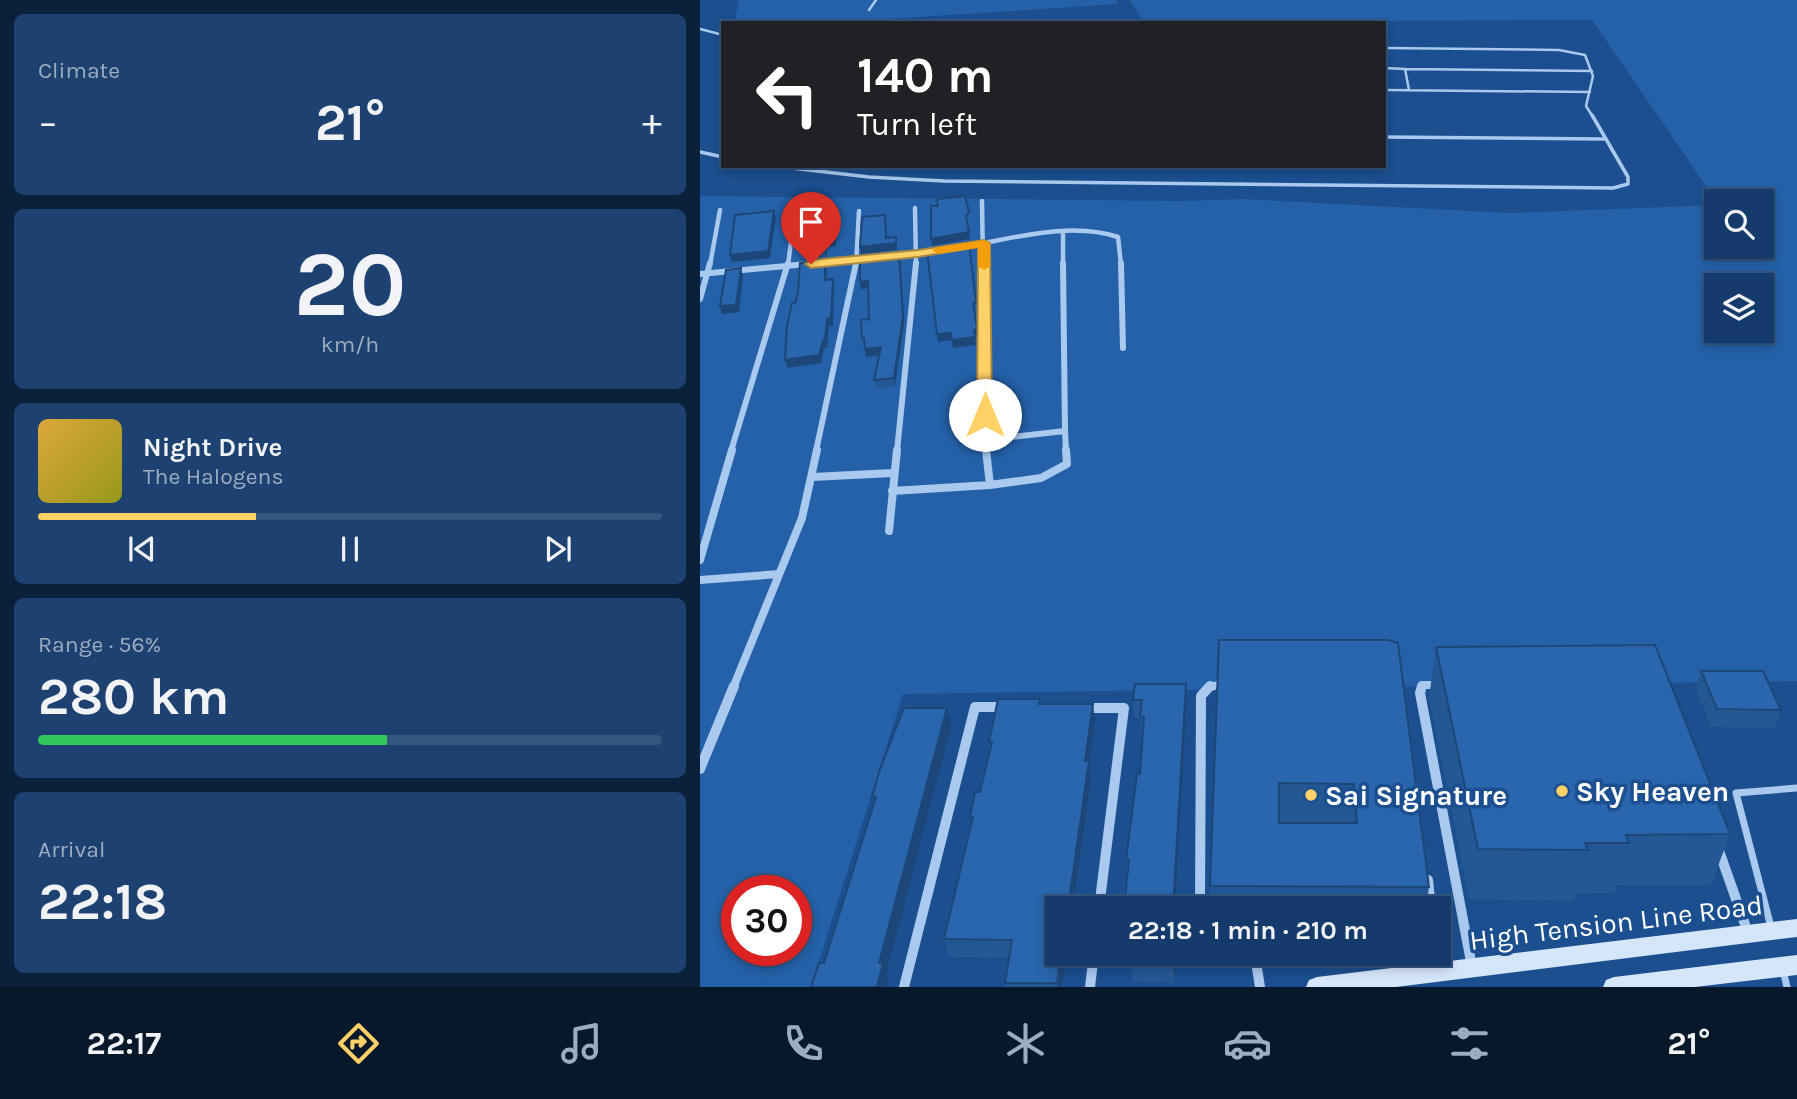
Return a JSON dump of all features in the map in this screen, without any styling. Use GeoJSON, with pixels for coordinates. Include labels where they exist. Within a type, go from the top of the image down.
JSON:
{"type":"FeatureCollection","features":[{"type":"Feature","properties":{"kind":"main road","name":"High Tension Line Road"},"geometry":{"type":"LineString","coordinates":[[1317,987],[1797,928]]}},
{"type":"Feature","properties":{"kind":"main road"},"geometry":{"type":"LineString","coordinates":[[1614,987],[1789,973]]}},
{"type":"Feature","properties":{"kind":"street"},"geometry":{"type":"LineString","coordinates":[[982,201],[985,440],[990,485]]}},
{"type":"Feature","properties":{"kind":"street"},"geometry":{"type":"LineString","coordinates":[[889,531],[918,253],[915,208]]}},
{"type":"Feature","properties":{"kind":"street"},"geometry":{"type":"LineString","coordinates":[[700,299],[708,274],[720,210]]}},
{"type":"Feature","properties":{"kind":"street"},"geometry":{"type":"LineString","coordinates":[[700,769],[802,518],[857,259],[859,211]]}},
{"type":"Feature","properties":{"kind":"street"},"geometry":{"type":"LineString","coordinates":[[700,560],[752,377],[788,267],[793,219]]}},
{"type":"Feature","properties":{"kind":"street"},"geometry":{"type":"LineString","coordinates":[[958,248],[1026,235],[1092,231],[1118,237],[1121,246],[1123,348]]}},
{"type":"Feature","properties":{"kind":"street"},"geometry":{"type":"LineString","coordinates":[[892,491],[990,485],[1045,477],[1067,464],[1063,233]]}},
{"type":"Feature","properties":{"kind":"street"},"geometry":{"type":"LineString","coordinates":[[881,257],[944,250]]}},
{"type":"Feature","properties":{"kind":"street"},"geometry":{"type":"LineString","coordinates":[[700,274],[869,258]]}},
{"type":"Feature","properties":{"kind":"street"},"geometry":{"type":"LineString","coordinates":[[985,440],[1065,430]]}},
{"type":"Feature","properties":{"kind":"street"},"geometry":{"type":"LineString","coordinates":[[811,477],[893,473]]}},
{"type":"Feature","properties":{"kind":"street"},"geometry":{"type":"LineString","coordinates":[[700,580],[779,574]]}},
{"type":"Feature","properties":{"kind":"street"},"geometry":{"type":"LineString","coordinates":[[1199,896],[1201,696],[1211,685],[1231,683]]}},
{"type":"Feature","properties":{"kind":"street"},"geometry":{"type":"LineString","coordinates":[[1453,685],[1426,684],[1422,685],[1420,693],[1472,968]]}},
{"type":"Feature","properties":{"kind":"street"},"geometry":{"type":"LineString","coordinates":[[904,987],[975,707],[1015,707]]}},
{"type":"Feature","properties":{"kind":"street"},"geometry":{"type":"LineString","coordinates":[[1069,708],[1124,708],[1100,896]]}},
{"type":"Feature","properties":{"kind":"street"},"geometry":{"type":"LineString","coordinates":[[1716,841],[1748,934]]}},
{"type":"Feature","properties":{"kind":"street"},"geometry":{"type":"LineString","coordinates":[[1426,869],[1429,896]]}},
{"type":"Feature","properties":{"kind":"street"},"geometry":{"type":"LineString","coordinates":[[1090,987],[1093,966]]}},
{"type":"Feature","properties":{"kind":"street"},"geometry":{"type":"LineString","coordinates":[[1257,966],[1260,987]]}},
{"type":"Feature","properties":{"kind":"street"},"geometry":{"type":"LineString","coordinates":[[1408,966],[1410,975]]}},
{"type":"Feature","properties":{"kind":"lane"},"geometry":{"type":"LineString","coordinates":[[870,10],[876,0]]}},
{"type":"Feature","properties":{"kind":"lane"},"geometry":{"type":"LineString","coordinates":[[700,29],[721,34]]}},
{"type":"Feature","properties":{"kind":"lane"},"geometry":{"type":"LineString","coordinates":[[791,168],[869,177],[944,181],[1613,188],[1628,184],[1628,177],[1586,106],[1593,85],[1587,57],[1574,51],[1386,48]]}},
{"type":"Feature","properties":{"kind":"lane"},"geometry":{"type":"LineString","coordinates":[[1386,68],[1592,71]]}},
{"type":"Feature","properties":{"kind":"lane"},"geometry":{"type":"LineString","coordinates":[[1405,69],[1409,90]]}},
{"type":"Feature","properties":{"kind":"lane"},"geometry":{"type":"LineString","coordinates":[[1386,90],[1590,92]]}},
{"type":"Feature","properties":{"kind":"lane"},"geometry":{"type":"LineString","coordinates":[[1386,137],[1604,139]]}},
{"type":"Feature","properties":{"kind":"lane"},"geometry":{"type":"LineString","coordinates":[[700,152],[721,157]]}},
{"type":"Feature","properties":{"kind":"lane"},"geometry":{"type":"LineString","coordinates":[[1772,931],[1736,793],[1797,788]]}},
{"type":"Feature","properties":{"kind":"shaded area"},"geometry":{"type":"Polygon","coordinates":[[[739,0],[1116,0],[1118,4],[860,21],[734,21],[739,0]]]}},
{"type":"Feature","properties":{"kind":"shaded area"},"geometry":{"type":"Polygon","coordinates":[[[1130,0],[1797,0],[1797,681],[903,694],[811,987],[700,987],[700,196],[1179,201],[1243,199],[1510,213],[1704,206],[1704,259],[1774,259],[1774,189],[1708,189],[1592,20],[1142,21],[1130,0]]]}},
{"type":"Feature","properties":{"kind":"building"},"geometry":{"type":"Polygon","coordinates":[[[965,196],[969,212],[966,216],[969,232],[931,239],[931,206],[938,206],[937,199],[965,196]]]}},
{"type":"Feature","properties":{"kind":"building"},"geometry":{"type":"Polygon","coordinates":[[[836,207],[834,239],[825,240],[825,250],[810,251],[810,230],[807,230],[809,209],[836,207]]]}},
{"type":"Feature","properties":{"kind":"building"},"geometry":{"type":"Polygon","coordinates":[[[774,211],[768,251],[730,255],[735,215],[774,211]]]}},
{"type":"Feature","properties":{"kind":"building"},"geometry":{"type":"Polygon","coordinates":[[[885,215],[886,238],[896,237],[896,243],[860,247],[862,217],[885,215]]]}},
{"type":"Feature","properties":{"kind":"building"},"geometry":{"type":"Polygon","coordinates":[[[969,242],[977,329],[974,330],[975,337],[952,340],[951,333],[937,334],[927,250],[969,242]]]}},
{"type":"Feature","properties":{"kind":"building"},"geometry":{"type":"Polygon","coordinates":[[[897,253],[903,316],[894,378],[874,380],[881,347],[865,349],[862,338],[861,320],[869,319],[868,281],[860,282],[860,256],[897,253]]]}},
{"type":"Feature","properties":{"kind":"building"},"geometry":{"type":"Polygon","coordinates":[[[825,260],[825,280],[833,279],[831,318],[827,319],[825,340],[819,355],[785,360],[787,326],[792,303],[795,303],[798,293],[800,263],[825,260]]]}},
{"type":"Feature","properties":{"kind":"building"},"geometry":{"type":"Polygon","coordinates":[[[741,268],[736,305],[720,306],[726,270],[741,268]]]}},
{"type":"Feature","properties":{"kind":"building","name":"Sai Signature"},"geometry":{"type":"Polygon","coordinates":[[[1219,640],[1388,640],[1398,643],[1429,887],[1210,886],[1219,640]],[[1279,783],[1279,823],[1357,823],[1354,784],[1279,783]]]}},
{"type":"Feature","properties":{"kind":"building","name":"Sky Heaven"},"geometry":{"type":"Polygon","coordinates":[[[1655,645],[1730,834],[1626,835],[1629,843],[1585,843],[1588,850],[1478,849],[1436,647],[1655,645]]]}},
{"type":"Feature","properties":{"kind":"building"},"geometry":{"type":"Polygon","coordinates":[[[1701,671],[1763,671],[1781,710],[1717,709],[1701,671]]]}},
{"type":"Feature","properties":{"kind":"building"},"geometry":{"type":"Polygon","coordinates":[[[1135,684],[1186,684],[1174,896],[1125,896],[1129,860],[1126,860],[1137,774],[1140,774],[1144,717],[1140,716],[1142,700],[1133,700],[1135,684]]]}},
{"type":"Feature","properties":{"kind":"building"},"geometry":{"type":"Polygon","coordinates":[[[998,699],[1040,699],[1039,704],[1093,704],[1085,761],[1089,761],[1070,896],[1045,896],[1045,966],[1059,966],[1057,983],[1005,983],[1012,940],[944,939],[973,817],[970,817],[975,792],[980,792],[992,742],[989,742],[998,699]]]}},
{"type":"Feature","properties":{"kind":"building"},"geometry":{"type":"Polygon","coordinates":[[[904,708],[947,708],[879,963],[883,963],[877,987],[811,987],[819,963],[824,963],[876,797],[872,797],[880,769],[904,708]]]}},
{"type":"Feature","properties":{"kind":"slow traffic"},"geometry":{"type":"LineString","coordinates":[[938,250],[984,243],[984,266]]}},
{"type":"Feature","properties":{"kind":"place","name":"Sky Heaven"},"geometry":{"type":"Point","coordinates":[1562,791]}},
{"type":"Feature","properties":{"kind":"place","name":"Sai Signature"},"geometry":{"type":"Point","coordinates":[1311,795]}},
{"type":"Feature","properties":{"kind":"route"},"geometry":{"type":"LineString","coordinates":[[811,264],[984,243],[985,415]]}}]}
